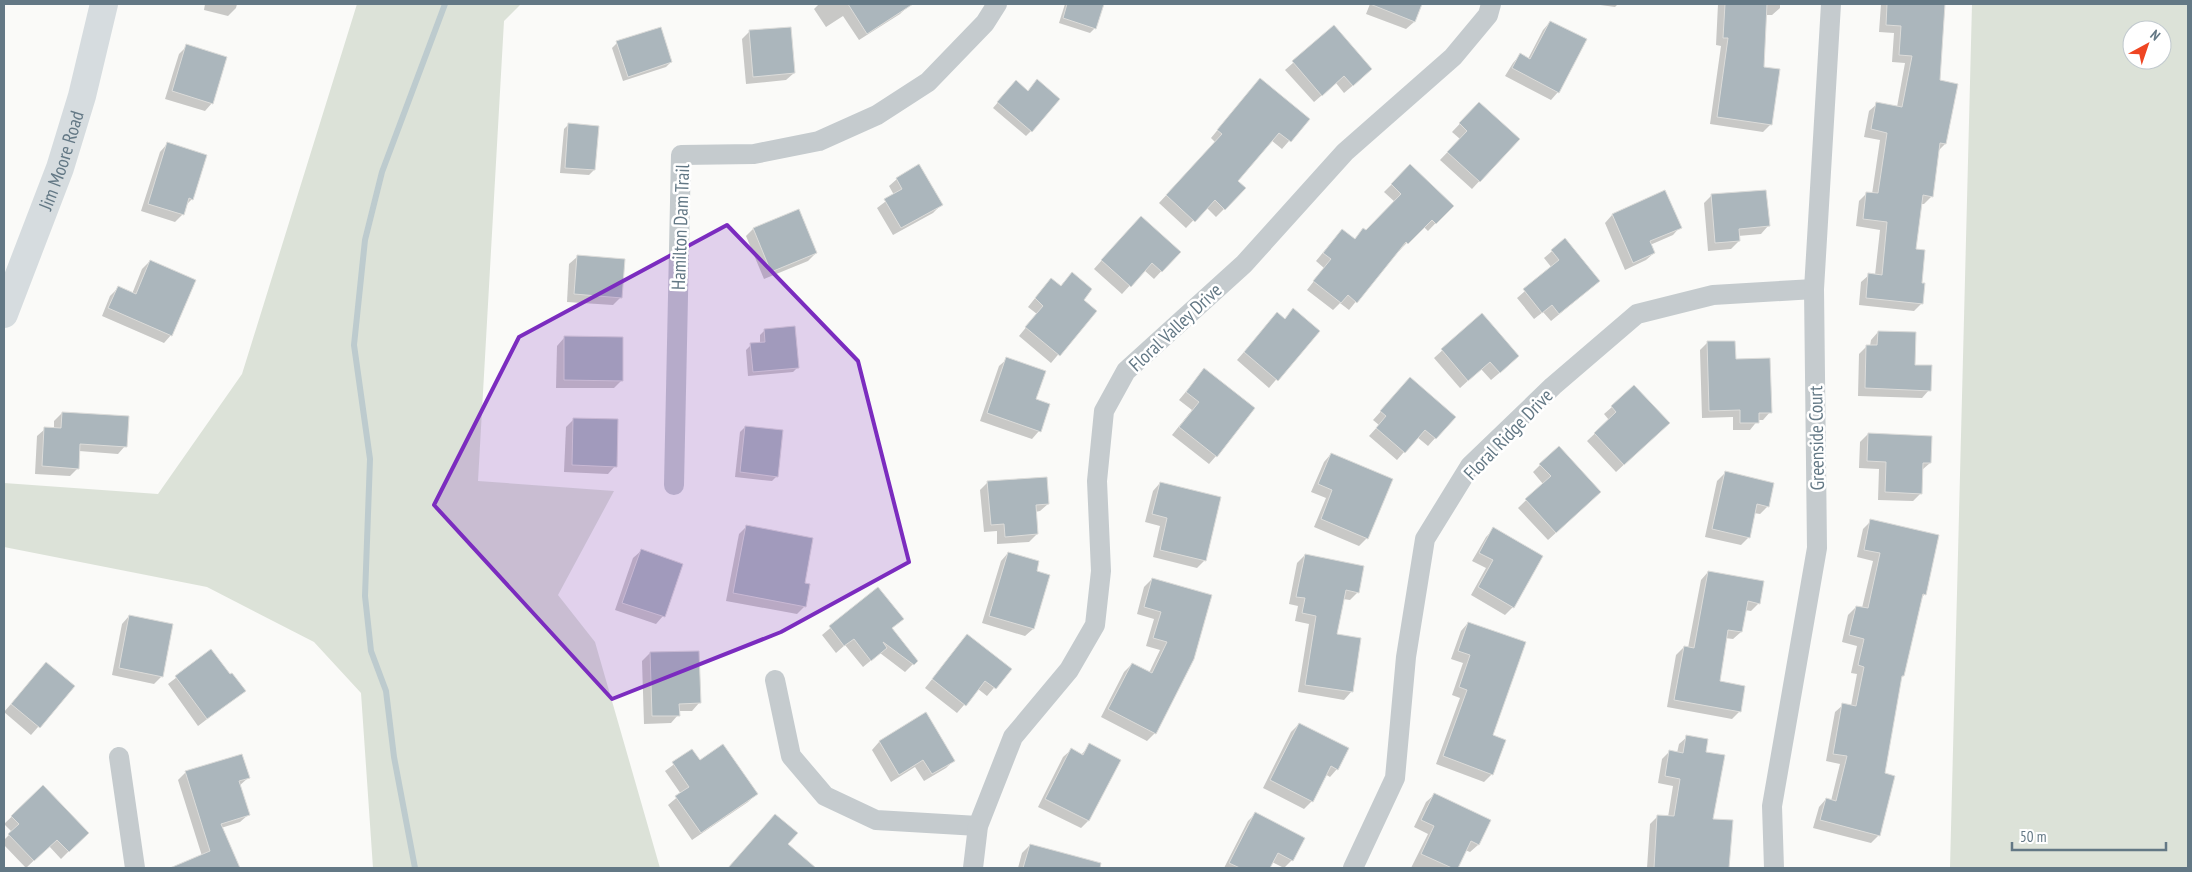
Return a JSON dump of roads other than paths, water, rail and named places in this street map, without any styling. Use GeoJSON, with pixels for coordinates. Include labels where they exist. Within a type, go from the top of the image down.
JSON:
{"type":"FeatureCollection","features":[{"type":"Feature","properties":{"kind":"street","name":"Jim Moore Road"},"geometry":{"type":"LineString","coordinates":[[4,314],[60,168],[82,96],[104,4]]}},
{"type":"Feature","properties":{"kind":"street","name":"Hamilton Dam Trail"},"geometry":{"type":"LineString","coordinates":[[674,485],[681,155],[754,154],[819,141],[877,115],[928,82],[985,24],[997,4]]}},
{"type":"Feature","properties":{"kind":"street","name":"Floral Valley Drive"},"geometry":{"type":"LineString","coordinates":[[973,868],[978,826],[1013,737],[1069,670],[1095,625],[1101,571],[1097,481],[1104,411],[1126,371],[1244,264],[1345,152],[1453,57],[1488,15],[1491,4]]}},
{"type":"Feature","properties":{"kind":"street","name":"Greenside Court"},"geometry":{"type":"LineString","coordinates":[[1774,868],[1772,806],[1817,548],[1814,289],[1831,4]]}},
{"type":"Feature","properties":{"kind":"street","name":"Floral Ridge Drive"},"geometry":{"type":"LineString","coordinates":[[1353,868],[1395,778],[1406,656],[1425,539],[1470,466],[1554,386],[1637,314],[1713,295],[1814,289]]}},
{"type":"Feature","properties":{"kind":"street"},"geometry":{"type":"LineString","coordinates":[[776,680],[791,756],[825,796],[876,820],[978,826]]}},
{"type":"Feature","properties":{"kind":"street"},"geometry":{"type":"LineString","coordinates":[[119,757],[135,868]]}},
{"type":"Feature","properties":{"kind":"waterway"},"geometry":{"type":"LineString","coordinates":[[415,868],[394,757],[386,691],[371,651],[365,596],[370,459],[354,345],[365,240],[382,172],[445,4]]}}]}
